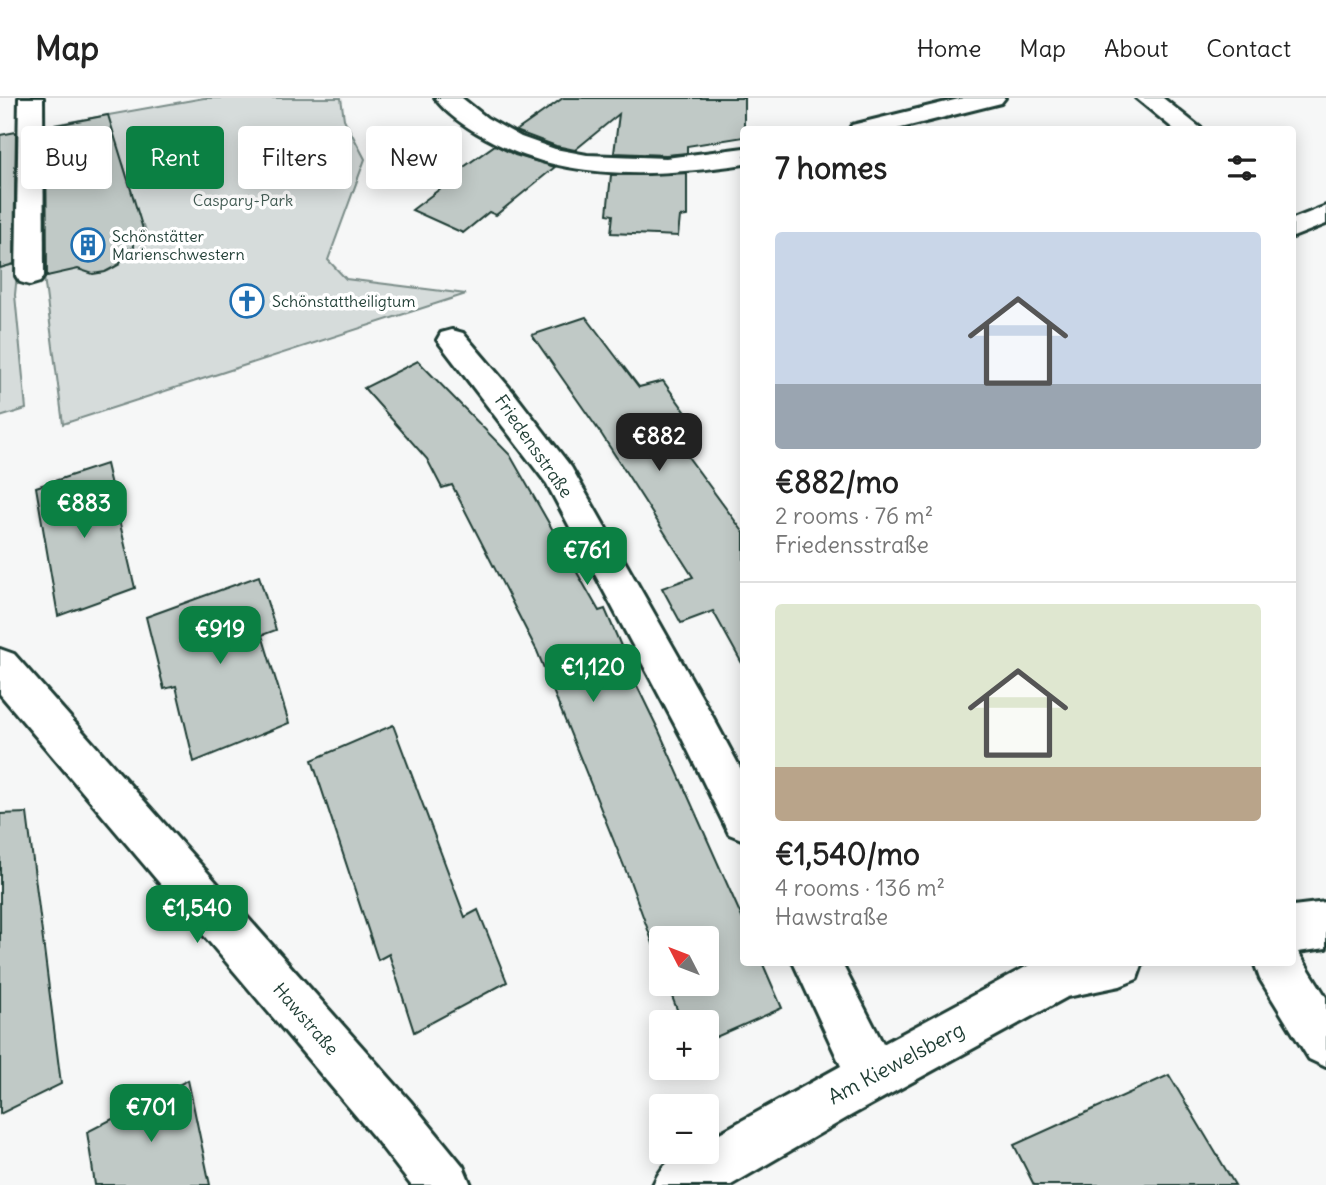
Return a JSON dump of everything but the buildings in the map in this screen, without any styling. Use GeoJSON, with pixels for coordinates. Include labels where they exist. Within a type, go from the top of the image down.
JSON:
{"type":"FeatureCollection","features":[{"type":"Feature","properties":{"kind":"street"},"geometry":{"type":"LineString","coordinates":[[30,98],[30,276]]}},
{"type":"Feature","properties":{"kind":"street"},"geometry":{"type":"LineString","coordinates":[[447,98],[484,129],[541,153],[572,161],[603,166],[644,167],[740,156]]}},
{"type":"Feature","properties":{"kind":"street"},"geometry":{"type":"LineString","coordinates":[[878,126],[993,98]]}},
{"type":"Feature","properties":{"kind":"street"},"geometry":{"type":"LineString","coordinates":[[1148,98],[1186,126]]}},
{"type":"Feature","properties":{"kind":"street"},"geometry":{"type":"LineString","coordinates":[[1296,228],[1326,214]]}},
{"type":"Feature","properties":{"kind":"street","name":"Friedensstraße"},"geometry":{"type":"LineString","coordinates":[[452,340],[503,401],[559,476],[695,723],[740,811]]}},
{"type":"Feature","properties":{"kind":"street","name":"Hawstraße"},"geometry":{"type":"LineString","coordinates":[[0,666],[392,1119],[444,1185]]}},
{"type":"Feature","properties":{"kind":"street"},"geometry":{"type":"LineString","coordinates":[[1296,929],[1326,925]]}},
{"type":"Feature","properties":{"kind":"street"},"geometry":{"type":"LineString","coordinates":[[818,966],[872,1075]]}},
{"type":"Feature","properties":{"kind":"street","name":"Am Kiewelsberg"},"geometry":{"type":"LineString","coordinates":[[680,1185],[872,1075],[1060,975],[1102,966]]}},
{"type":"Feature","properties":{"kind":"street"},"geometry":{"type":"LineString","coordinates":[[1279,966],[1326,1042]]}},
{"type":"Feature","properties":{"kind":"green space","name":"Caspary-Park"},"geometry":{"type":"Polygon","coordinates":[[[204,98],[341,98],[348,126],[238,126],[238,189],[352,189],[352,134],[365,159],[328,260],[346,279],[466,294],[63,424],[44,277],[74,269],[103,273],[121,262],[120,251],[134,248],[134,242],[148,238],[144,225],[135,226],[131,189],[224,189],[224,126],[126,126],[126,174],[123,164],[112,167],[112,126],[47,126],[204,98]]]}},
{"type":"Feature","properties":{"kind":"green space"},"geometry":{"type":"Polygon","coordinates":[[[18,263],[15,295],[26,409],[0,417],[0,268],[18,263]]]}},
{"type":"Feature","properties":{"kind":"place","name":"Schönstätter Marienschwestern"},"geometry":{"type":"Point","coordinates":[88,245]}},
{"type":"Feature","properties":{"kind":"place","name":"Schönstattheiligtum"},"geometry":{"type":"Point","coordinates":[247,301]}}]}
